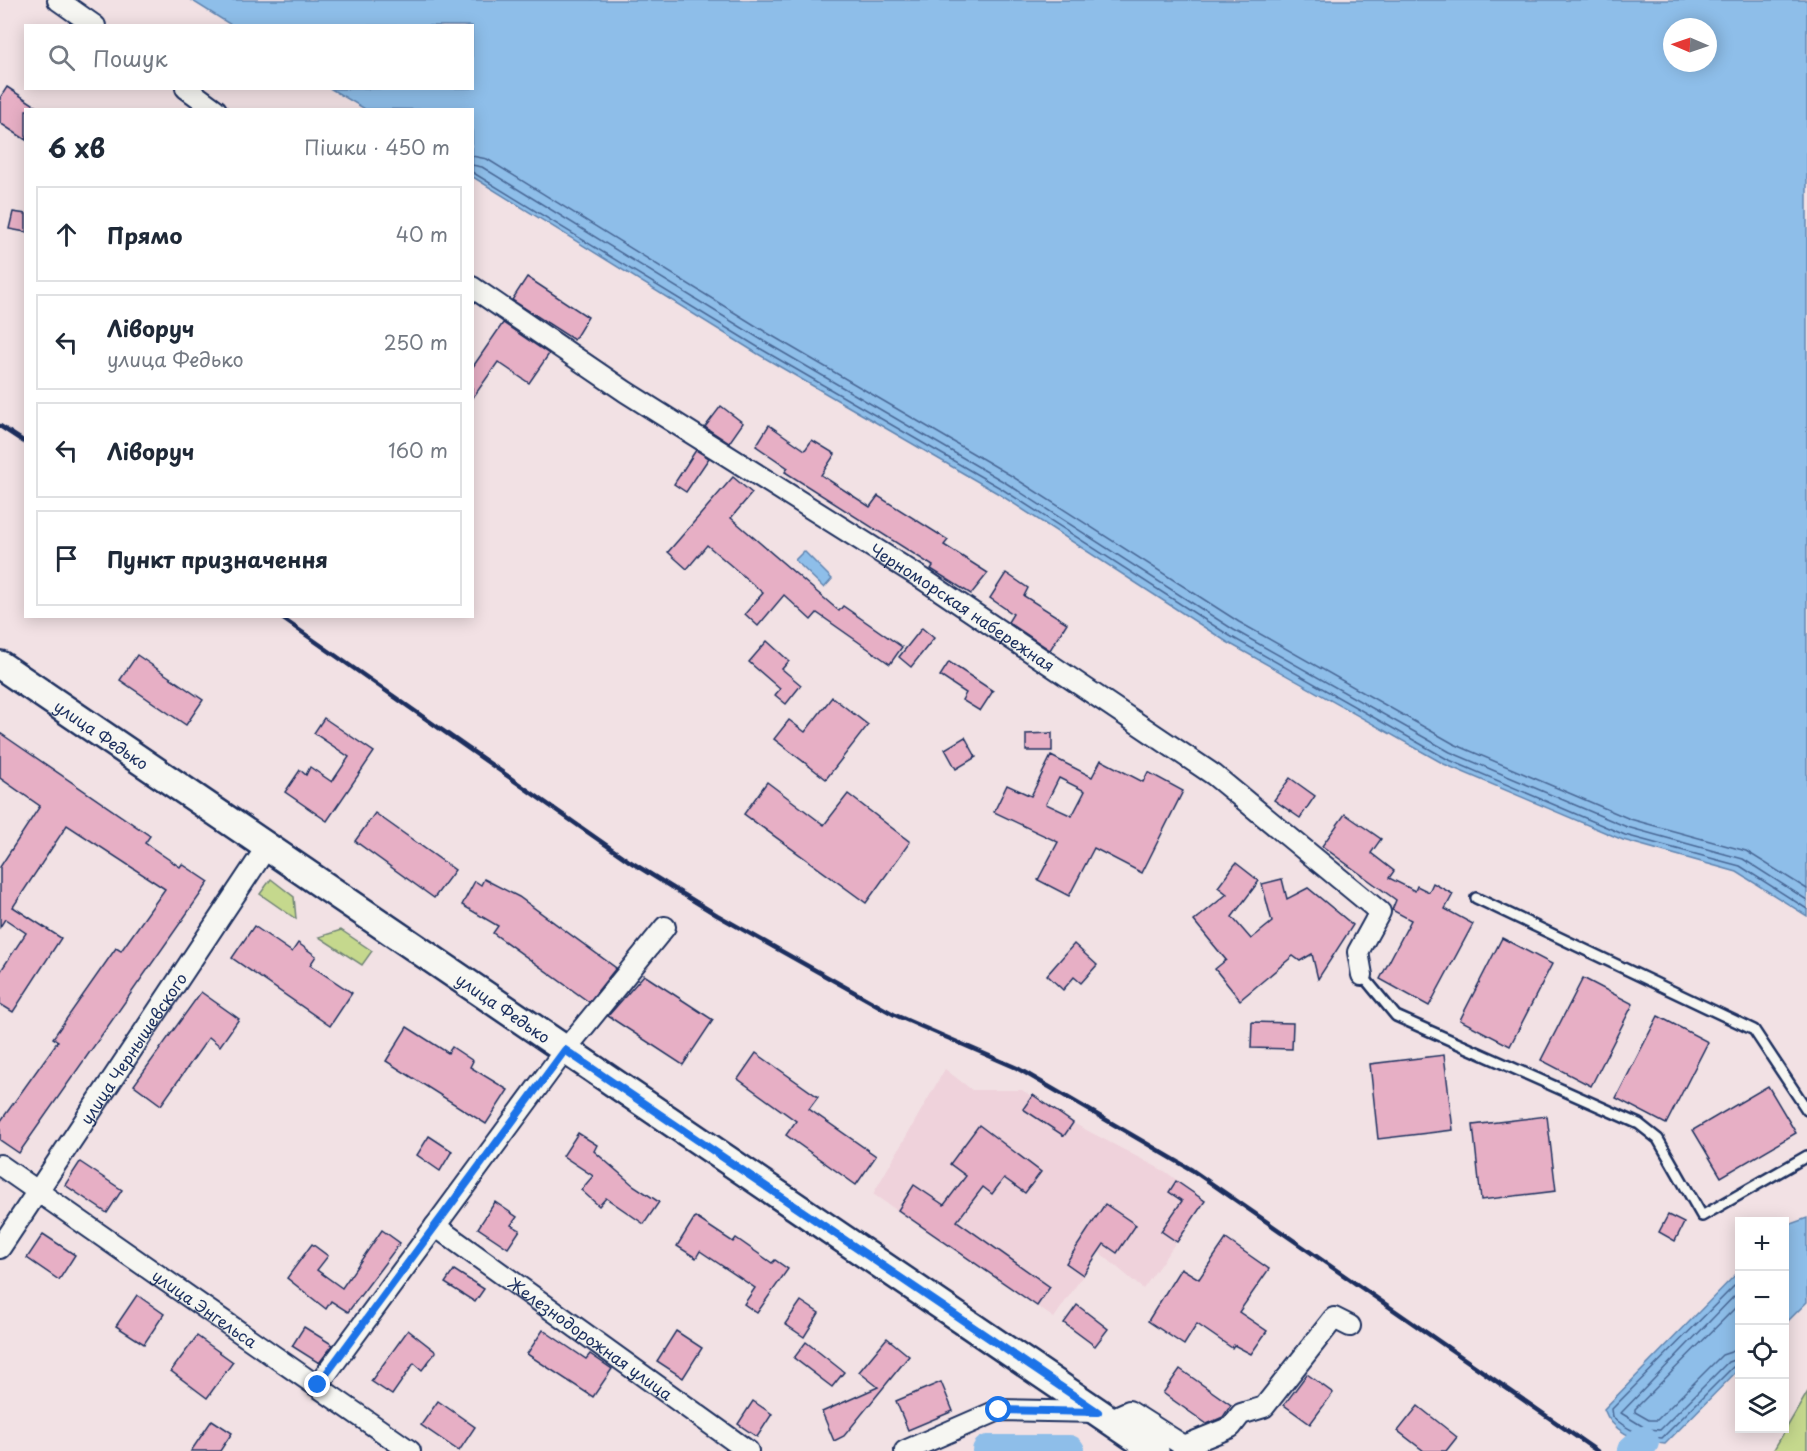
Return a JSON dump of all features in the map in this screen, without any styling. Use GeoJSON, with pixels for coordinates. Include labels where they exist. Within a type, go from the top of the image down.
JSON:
{"type":"FeatureCollection","features":[{"type":"Feature","properties":{"kind":"main road","name":"улица Федько"},"geometry":{"type":"LineString","coordinates":[[0,665],[1155,1451]]}},
{"type":"Feature","properties":{"kind":"street"},"geometry":{"type":"LineString","coordinates":[[58,0],[92,24]]}},
{"type":"Feature","properties":{"kind":"street"},"geometry":{"type":"LineString","coordinates":[[189,90],[213,108]]}},
{"type":"Feature","properties":{"kind":"street","name":"Черноморская набережная"},"geometry":{"type":"LineString","coordinates":[[474,288],[626,392],[923,579],[1214,775],[1380,912],[1358,952],[1362,975]]}},
{"type":"Feature","properties":{"kind":"street","name":"улица Чернышевского"},"geometry":{"type":"LineString","coordinates":[[0,1248],[266,848]]}},
{"type":"Feature","properties":{"kind":"street"},"geometry":{"type":"LineString","coordinates":[[318,1385],[565,1050],[665,927]]}},
{"type":"Feature","properties":{"kind":"street","name":"улица Энгельса"},"geometry":{"type":"LineString","coordinates":[[0,1165],[410,1451]]}},
{"type":"Feature","properties":{"kind":"street","name":"Железнодорожная улица"},"geometry":{"type":"LineString","coordinates":[[435,1226],[748,1451]]}},
{"type":"Feature","properties":{"kind":"street"},"geometry":{"type":"LineString","coordinates":[[905,1451],[999,1410],[1104,1416],[1129,1411],[1184,1446],[1231,1427],[1241,1414],[1264,1407],[1334,1318],[1350,1326]]}},
{"type":"Feature","properties":{"kind":"lane"},"geometry":{"type":"LineString","coordinates":[[1476,898],[1754,1030],[1807,1110]]}},
{"type":"Feature","properties":{"kind":"lane"},"geometry":{"type":"LineString","coordinates":[[1362,975],[1396,1016],[1639,1124],[1658,1140],[1702,1216],[1807,1156]]}},
{"type":"Feature","properties":{"kind":"shaded area"},"geometry":{"type":"Polygon","coordinates":[[[945,1069],[972,1090],[1022,1090],[1073,1123],[1166,1172],[1205,1201],[1143,1289],[1099,1252],[1054,1318],[873,1194],[945,1069]]]}},
{"type":"Feature","properties":{"kind":"green space"},"geometry":{"type":"Polygon","coordinates":[[[271,879],[294,897],[296,919],[260,894],[271,879]]]}},
{"type":"Feature","properties":{"kind":"green space"},"geometry":{"type":"Polygon","coordinates":[[[341,930],[372,951],[362,965],[319,937],[341,930]]]}},
{"type":"Feature","properties":{"kind":"green space"},"geometry":{"type":"Polygon","coordinates":[[[1807,1393],[1807,1451],[1773,1451],[1784,1433],[1789,1433],[1789,1424],[1807,1393]]]}},
{"type":"Feature","properties":{"kind":"water"},"geometry":{"type":"Polygon","coordinates":[[[191,0],[1807,0],[1807,916],[1737,872],[1623,840],[1444,764],[1227,642],[999,494],[758,354],[474,178],[474,108],[363,108],[333,90],[474,90],[474,24],[229,24],[191,0]]]}},
{"type":"Feature","properties":{"kind":"water"},"geometry":{"type":"Polygon","coordinates":[[[804,551],[832,579],[824,588],[795,560],[804,551]]]}},
{"type":"Feature","properties":{"kind":"water"},"geometry":{"type":"Polygon","coordinates":[[[1807,1218],[1807,1302],[1789,1320],[1789,1271],[1789,1225],[1807,1218]]]}},
{"type":"Feature","properties":{"kind":"water"},"geometry":{"type":"Polygon","coordinates":[[[1735,1275],[1735,1373],[1665,1444],[1637,1439],[1620,1431],[1608,1418],[1604,1409],[1735,1275]]]}},
{"type":"Feature","properties":{"kind":"building"},"geometry":{"type":"Polygon","coordinates":[[[7,87],[39,108],[24,108],[24,139],[0,123],[0,98],[7,87]]]}},
{"type":"Feature","properties":{"kind":"building"},"geometry":{"type":"Polygon","coordinates":[[[13,212],[24,214],[24,232],[9,229],[13,212]]]}},
{"type":"Feature","properties":{"kind":"building"},"geometry":{"type":"Polygon","coordinates":[[[527,277],[588,317],[574,340],[512,300],[527,277]]]}},
{"type":"Feature","properties":{"kind":"building"},"geometry":{"type":"Polygon","coordinates":[[[503,323],[549,354],[529,383],[498,362],[474,396],[474,365],[503,323]]]}},
{"type":"Feature","properties":{"kind":"building"},"geometry":{"type":"Polygon","coordinates":[[[721,406],[743,423],[729,443],[705,427],[721,406]]]}},
{"type":"Feature","properties":{"kind":"building"},"geometry":{"type":"Polygon","coordinates":[[[769,425],[805,450],[812,440],[835,454],[821,475],[870,507],[878,496],[948,540],[944,545],[988,573],[971,594],[931,569],[933,566],[785,472],[788,468],[756,446],[769,425]]]}},
{"type":"Feature","properties":{"kind":"building"},"geometry":{"type":"Polygon","coordinates":[[[696,450],[709,458],[686,492],[674,484],[696,450]]]}},
{"type":"Feature","properties":{"kind":"building"},"geometry":{"type":"Polygon","coordinates":[[[733,477],[752,493],[731,518],[839,611],[843,606],[902,647],[890,664],[817,613],[811,620],[784,595],[758,626],[745,614],[763,593],[707,545],[687,569],[668,552],[733,477]]]}},
{"type":"Feature","properties":{"kind":"building"},"geometry":{"type":"Polygon","coordinates":[[[1006,573],[1028,588],[1024,596],[1067,623],[1050,650],[1008,622],[1013,614],[990,598],[1006,573]]]}},
{"type":"Feature","properties":{"kind":"building"},"geometry":{"type":"Polygon","coordinates":[[[922,628],[934,638],[911,667],[899,657],[922,628]]]}},
{"type":"Feature","properties":{"kind":"building"},"geometry":{"type":"Polygon","coordinates":[[[767,641],[789,661],[782,669],[801,685],[786,704],[775,695],[780,689],[749,662],[767,641]]]}},
{"type":"Feature","properties":{"kind":"building"},"geometry":{"type":"Polygon","coordinates":[[[137,655],[203,700],[186,725],[120,680],[137,655]]]}},
{"type":"Feature","properties":{"kind":"building"},"geometry":{"type":"Polygon","coordinates":[[[949,662],[993,691],[980,711],[962,700],[966,693],[940,676],[949,662]]]}},
{"type":"Feature","properties":{"kind":"building"},"geometry":{"type":"Polygon","coordinates":[[[832,697],[868,725],[826,779],[774,739],[789,720],[805,732],[832,697]]]}},
{"type":"Feature","properties":{"kind":"building"},"geometry":{"type":"Polygon","coordinates":[[[324,718],[374,752],[327,821],[285,792],[300,770],[306,775],[310,767],[332,782],[349,757],[314,733],[324,718]]]}},
{"type":"Feature","properties":{"kind":"building"},"geometry":{"type":"Polygon","coordinates":[[[0,733],[150,836],[145,843],[180,867],[182,864],[209,882],[19,1153],[0,1140],[0,1122],[58,1041],[53,1038],[116,948],[121,951],[165,889],[67,825],[13,907],[61,938],[13,1012],[0,1004],[0,972],[26,933],[5,919],[0,927],[0,867],[40,806],[0,778],[0,733]]]}},
{"type":"Feature","properties":{"kind":"building"},"geometry":{"type":"Polygon","coordinates":[[[1052,733],[1052,751],[1026,751],[1026,734],[1052,733]]]}},
{"type":"Feature","properties":{"kind":"building"},"geometry":{"type":"Polygon","coordinates":[[[965,737],[976,757],[956,769],[945,749],[965,737]]]}},
{"type":"Feature","properties":{"kind":"building"},"geometry":{"type":"Polygon","coordinates":[[[1051,756],[1092,777],[1101,760],[1143,782],[1148,772],[1183,791],[1142,873],[1094,848],[1069,896],[1038,880],[1058,842],[994,812],[1007,785],[1031,796],[1051,756]],[[1059,778],[1046,804],[1072,816],[1085,791],[1059,778]]]}},
{"type":"Feature","properties":{"kind":"building"},"geometry":{"type":"Polygon","coordinates":[[[1290,778],[1315,796],[1300,818],[1274,800],[1290,778]]]}},
{"type":"Feature","properties":{"kind":"building"},"geometry":{"type":"Polygon","coordinates":[[[767,782],[824,825],[848,794],[910,842],[866,903],[744,814],[767,782]]]}},
{"type":"Feature","properties":{"kind":"building"},"geometry":{"type":"Polygon","coordinates":[[[375,813],[455,870],[434,898],[355,841],[375,813]]]}},
{"type":"Feature","properties":{"kind":"building"},"geometry":{"type":"Polygon","coordinates":[[[1345,814],[1381,839],[1371,853],[1394,871],[1389,878],[1415,891],[1417,886],[1429,892],[1433,883],[1453,894],[1445,909],[1473,924],[1429,1006],[1380,979],[1411,920],[1392,910],[1396,900],[1322,846],[1345,814]]]}},
{"type":"Feature","properties":{"kind":"building"},"geometry":{"type":"Polygon","coordinates":[[[1236,863],[1259,881],[1232,917],[1251,939],[1272,922],[1262,884],[1282,879],[1287,899],[1308,888],[1353,925],[1318,979],[1312,954],[1300,961],[1293,956],[1240,1000],[1215,969],[1226,960],[1194,921],[1227,894],[1218,887],[1236,863]]]}},
{"type":"Feature","properties":{"kind":"building"},"geometry":{"type":"Polygon","coordinates":[[[484,879],[519,897],[616,968],[589,1002],[493,933],[498,926],[462,905],[475,881],[481,885],[484,879]]]}},
{"type":"Feature","properties":{"kind":"building"},"geometry":{"type":"Polygon","coordinates":[[[254,926],[292,952],[298,943],[316,956],[310,965],[352,993],[330,1026],[232,958],[254,926]]]}},
{"type":"Feature","properties":{"kind":"building"},"geometry":{"type":"Polygon","coordinates":[[[1502,938],[1552,964],[1510,1046],[1460,1020],[1502,938]]]}},
{"type":"Feature","properties":{"kind":"building"},"geometry":{"type":"Polygon","coordinates":[[[1074,944],[1097,965],[1081,983],[1074,977],[1063,990],[1047,975],[1074,944]]]}},
{"type":"Feature","properties":{"kind":"building"},"geometry":{"type":"Polygon","coordinates":[[[644,975],[713,1020],[683,1065],[608,1016],[644,975]]]}},
{"type":"Feature","properties":{"kind":"building"},"geometry":{"type":"Polygon","coordinates":[[[1583,978],[1633,1004],[1591,1086],[1541,1060],[1583,978]]]}},
{"type":"Feature","properties":{"kind":"building"},"geometry":{"type":"Polygon","coordinates":[[[201,992],[239,1019],[220,1046],[209,1037],[161,1105],[134,1085],[201,992]]]}},
{"type":"Feature","properties":{"kind":"building"},"geometry":{"type":"Polygon","coordinates":[[[1658,1016],[1708,1042],[1666,1124],[1616,1098],[1658,1016]]]}},
{"type":"Feature","properties":{"kind":"building"},"geometry":{"type":"Polygon","coordinates":[[[1252,1022],[1293,1023],[1292,1049],[1251,1048],[1252,1022]]]}},
{"type":"Feature","properties":{"kind":"building"},"geometry":{"type":"Polygon","coordinates":[[[407,1027],[448,1053],[452,1047],[473,1061],[470,1067],[508,1090],[486,1124],[386,1061],[407,1027]]]}},
{"type":"Feature","properties":{"kind":"building"},"geometry":{"type":"Polygon","coordinates":[[[756,1053],[818,1097],[809,1109],[876,1156],[856,1185],[786,1135],[796,1121],[738,1079],[756,1053]]]}},
{"type":"Feature","properties":{"kind":"building"},"geometry":{"type":"Polygon","coordinates":[[[1444,1055],[1453,1130],[1378,1139],[1370,1064],[1444,1055]]]}},
{"type":"Feature","properties":{"kind":"building"},"geometry":{"type":"Polygon","coordinates":[[[1768,1086],[1796,1133],[1721,1177],[1693,1130],[1768,1086]]]}},
{"type":"Feature","properties":{"kind":"building"},"geometry":{"type":"Polygon","coordinates":[[[1033,1095],[1073,1123],[1064,1136],[1023,1109],[1033,1095]]]}},
{"type":"Feature","properties":{"kind":"building"},"geometry":{"type":"Polygon","coordinates":[[[1547,1116],[1556,1191],[1481,1200],[1473,1125],[1547,1116]]]}},
{"type":"Feature","properties":{"kind":"building"},"geometry":{"type":"Polygon","coordinates":[[[979,1125],[1041,1172],[1025,1193],[1004,1178],[992,1194],[983,1187],[957,1221],[1050,1287],[1037,1306],[898,1210],[914,1185],[944,1205],[966,1176],[950,1164],[979,1125]]]}},
{"type":"Feature","properties":{"kind":"building"},"geometry":{"type":"Polygon","coordinates":[[[578,1133],[597,1145],[594,1151],[633,1185],[659,1202],[644,1224],[606,1198],[599,1206],[581,1190],[593,1176],[563,1156],[578,1133]]]}},
{"type":"Feature","properties":{"kind":"building"},"geometry":{"type":"Polygon","coordinates":[[[429,1136],[452,1151],[440,1171],[417,1155],[429,1136]]]}},
{"type":"Feature","properties":{"kind":"building"},"geometry":{"type":"Polygon","coordinates":[[[80,1162],[122,1190],[107,1213],[65,1185],[80,1162]]]}},
{"type":"Feature","properties":{"kind":"building"},"geometry":{"type":"Polygon","coordinates":[[[1176,1181],[1205,1201],[1177,1242],[1161,1231],[1182,1201],[1169,1192],[1176,1181]]]}},
{"type":"Feature","properties":{"kind":"building"},"geometry":{"type":"Polygon","coordinates":[[[495,1202],[517,1217],[511,1225],[520,1230],[508,1248],[478,1228],[495,1202]]]}},
{"type":"Feature","properties":{"kind":"building"},"geometry":{"type":"Polygon","coordinates":[[[1105,1204],[1136,1225],[1117,1253],[1104,1244],[1083,1275],[1066,1263],[1105,1204]]]}},
{"type":"Feature","properties":{"kind":"building"},"geometry":{"type":"Polygon","coordinates":[[[1668,1215],[1684,1223],[1675,1241],[1659,1232],[1668,1215]]]}},
{"type":"Feature","properties":{"kind":"building"},"geometry":{"type":"Polygon","coordinates":[[[695,1217],[733,1242],[736,1238],[772,1263],[775,1260],[788,1269],[757,1313],[744,1304],[755,1288],[700,1251],[696,1258],[677,1246],[695,1217]]]}},
{"type":"Feature","properties":{"kind":"building"},"geometry":{"type":"Polygon","coordinates":[[[382,1230],[400,1243],[348,1312],[331,1301],[326,1309],[287,1278],[312,1244],[328,1256],[317,1270],[342,1288],[382,1230]]]}},
{"type":"Feature","properties":{"kind":"building"},"geometry":{"type":"Polygon","coordinates":[[[43,1234],[75,1255],[59,1280],[27,1258],[43,1234]]]}},
{"type":"Feature","properties":{"kind":"building"},"geometry":{"type":"Polygon","coordinates":[[[1226,1239],[1269,1269],[1239,1312],[1267,1331],[1251,1354],[1234,1345],[1232,1348],[1197,1324],[1184,1345],[1148,1321],[1181,1268],[1199,1279],[1226,1239]]]}},
{"type":"Feature","properties":{"kind":"building"},"geometry":{"type":"Polygon","coordinates":[[[454,1270],[484,1289],[475,1302],[445,1283],[454,1270]]]}},
{"type":"Feature","properties":{"kind":"building"},"geometry":{"type":"Polygon","coordinates":[[[137,1295],[164,1314],[144,1344],[116,1326],[137,1295]]]}},
{"type":"Feature","properties":{"kind":"building"},"geometry":{"type":"Polygon","coordinates":[[[801,1301],[819,1313],[804,1337],[785,1324],[801,1301]]]}},
{"type":"Feature","properties":{"kind":"building"},"geometry":{"type":"Polygon","coordinates":[[[1077,1305],[1108,1329],[1095,1346],[1064,1323],[1077,1305]]]}},
{"type":"Feature","properties":{"kind":"building"},"geometry":{"type":"Polygon","coordinates":[[[304,1327],[333,1345],[319,1363],[292,1346],[304,1327]]]}},
{"type":"Feature","properties":{"kind":"building"},"geometry":{"type":"Polygon","coordinates":[[[408,1330],[436,1352],[422,1370],[414,1363],[392,1395],[371,1381],[408,1330]]]}},
{"type":"Feature","properties":{"kind":"building"},"geometry":{"type":"Polygon","coordinates":[[[543,1330],[586,1359],[590,1354],[612,1369],[593,1397],[527,1354],[543,1330]]]}},
{"type":"Feature","properties":{"kind":"building"},"geometry":{"type":"Polygon","coordinates":[[[676,1331],[702,1348],[683,1378],[657,1361],[676,1331]]]}},
{"type":"Feature","properties":{"kind":"building"},"geometry":{"type":"Polygon","coordinates":[[[197,1336],[233,1362],[207,1398],[171,1371],[197,1336]]]}},
{"type":"Feature","properties":{"kind":"building"},"geometry":{"type":"Polygon","coordinates":[[[887,1338],[909,1356],[844,1436],[834,1441],[822,1412],[878,1387],[859,1372],[887,1338]]]}},
{"type":"Feature","properties":{"kind":"building"},"geometry":{"type":"Polygon","coordinates":[[[806,1342],[844,1372],[832,1387],[794,1358],[806,1342]]]}},
{"type":"Feature","properties":{"kind":"building"},"geometry":{"type":"Polygon","coordinates":[[[1180,1369],[1231,1405],[1223,1417],[1207,1424],[1163,1393],[1180,1369]]]}},
{"type":"Feature","properties":{"kind":"building"},"geometry":{"type":"Polygon","coordinates":[[[1307,1374],[1333,1393],[1310,1424],[1284,1405],[1307,1374]]]}},
{"type":"Feature","properties":{"kind":"building"},"geometry":{"type":"Polygon","coordinates":[[[941,1382],[953,1411],[908,1430],[896,1401],[941,1382]]]}},
{"type":"Feature","properties":{"kind":"building"},"geometry":{"type":"Polygon","coordinates":[[[438,1401],[475,1427],[459,1451],[421,1425],[438,1401]]]}},
{"type":"Feature","properties":{"kind":"building"},"geometry":{"type":"Polygon","coordinates":[[[753,1401],[772,1414],[757,1437],[738,1424],[753,1401]]]}},
{"type":"Feature","properties":{"kind":"building"},"geometry":{"type":"Polygon","coordinates":[[[1418,1406],[1457,1437],[1446,1451],[1424,1451],[1398,1431],[1418,1406]]]}},
{"type":"Feature","properties":{"kind":"building"},"geometry":{"type":"Polygon","coordinates":[[[212,1420],[232,1433],[220,1451],[191,1451],[212,1420]]]}},
{"type":"Feature","properties":{"kind":"waterway"},"geometry":{"type":"LineString","coordinates":[[1633,1451],[1643,1442]]}},
{"type":"Feature","properties":{"kind":"waterway"},"geometry":{"type":"LineString","coordinates":[[988,1451],[1069,1451]]}},
{"type":"Feature","properties":{"kind":"railway"},"geometry":{"type":"LineString","coordinates":[[0,426],[24,442]]}},
{"type":"Feature","properties":{"kind":"railway"},"geometry":{"type":"LineString","coordinates":[[282,618],[629,861],[717,915],[895,1015],[1017,1068],[1192,1170],[1597,1451]]}},
{"type":"Feature","properties":{"kind":"route"},"geometry":{"type":"LineString","coordinates":[[318,1385],[565,1050],[1098,1412],[999,1410]]}}]}
